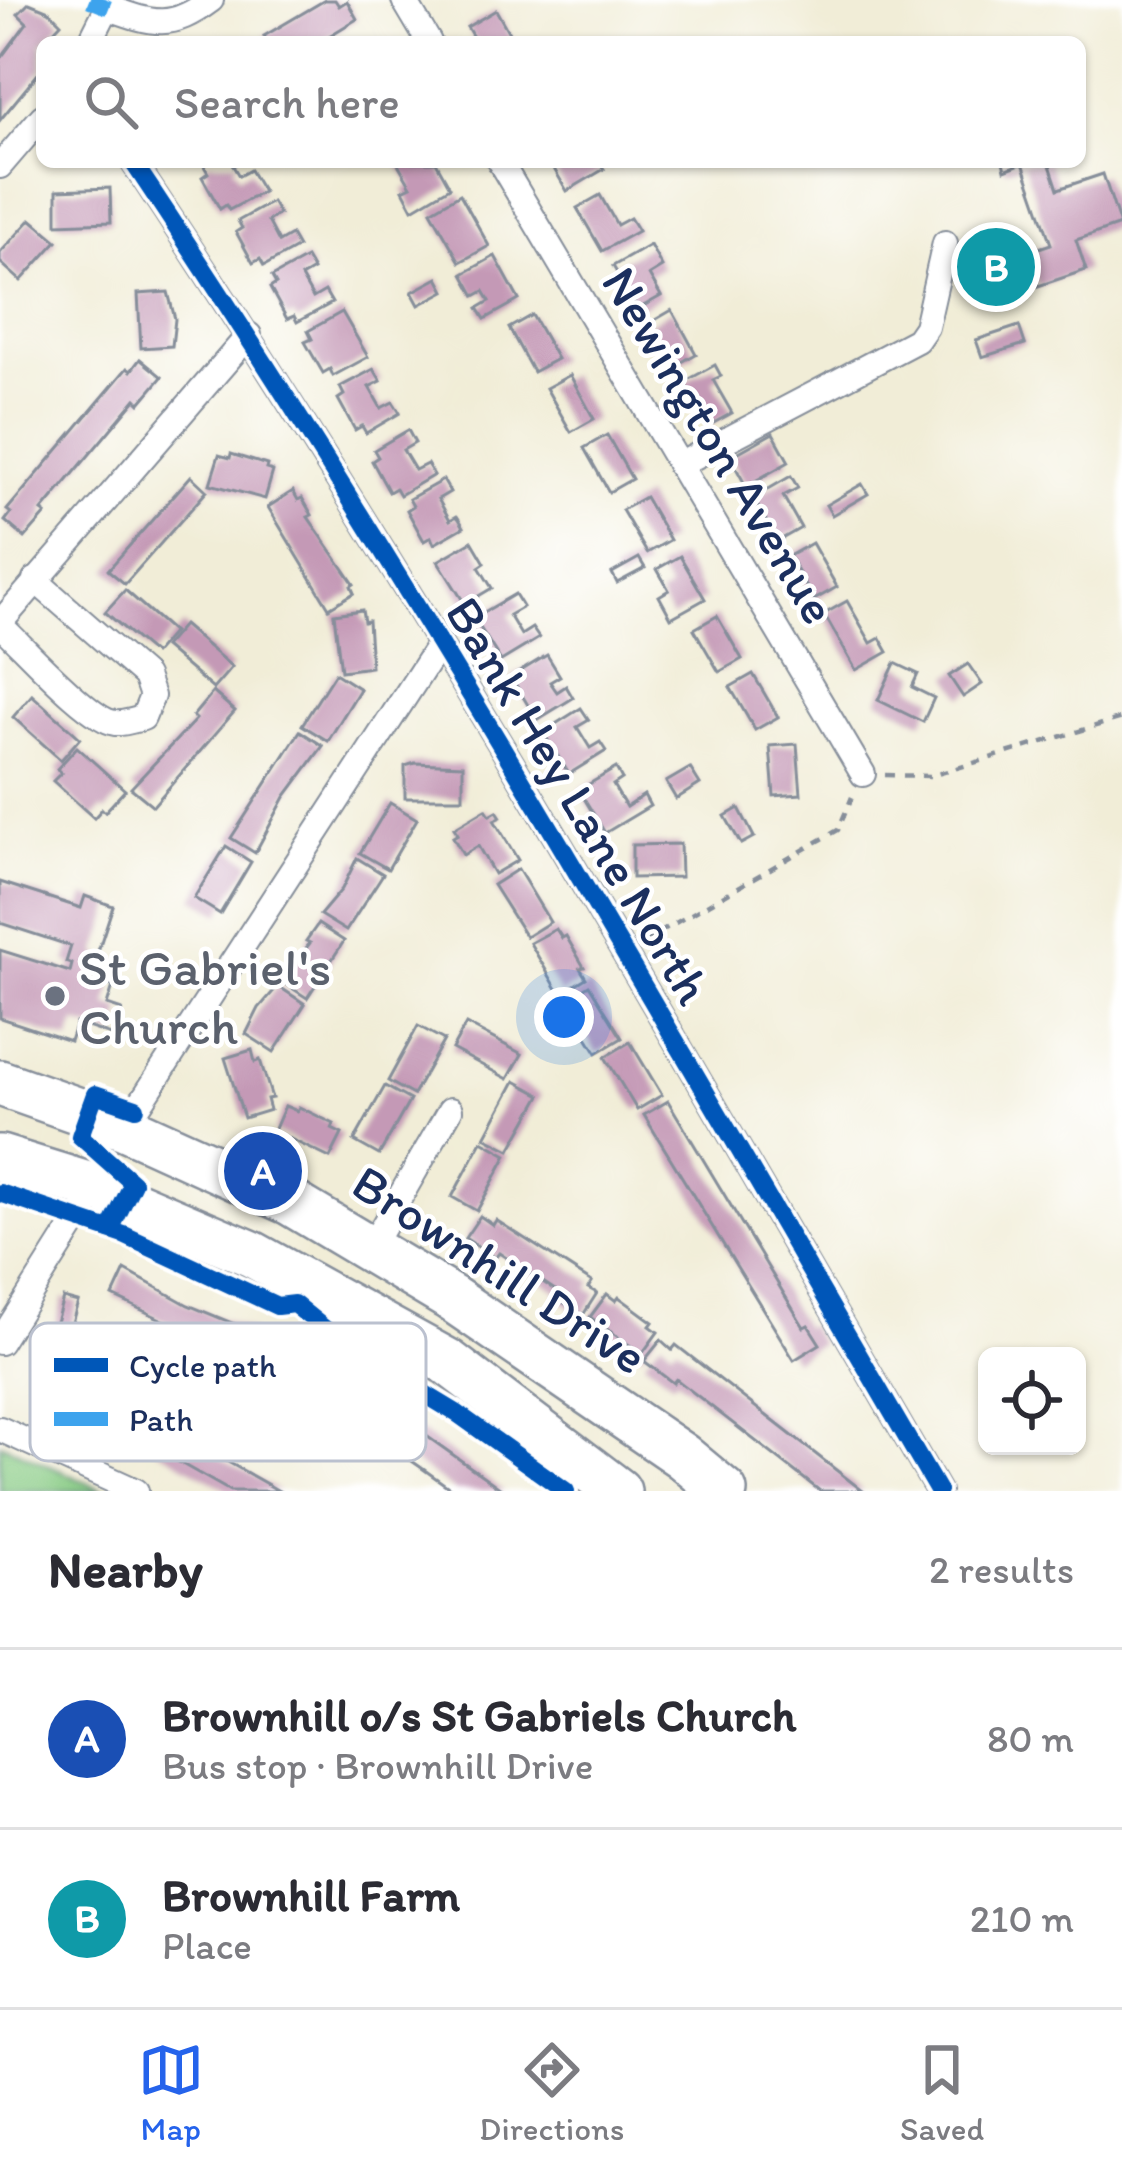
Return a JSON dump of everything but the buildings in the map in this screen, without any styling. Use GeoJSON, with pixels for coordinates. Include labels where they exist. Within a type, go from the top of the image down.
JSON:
{"type":"FeatureCollection","features":[{"type":"Feature","properties":{"kind":"highway","name":"Brownhill Drive"},"geometry":{"type":"LineString","coordinates":[[0,1083],[124,1127],[290,1202],[452,1298],[682,1456],[724,1491]]}},
{"type":"Feature","properties":{"kind":"highway","name":"Brownhill Drive"},"geometry":{"type":"LineString","coordinates":[[0,1158],[97,1188],[265,1260],[377,1323]]}},
{"type":"Feature","properties":{"kind":"highway","name":"Brownhill Drive"},"geometry":{"type":"LineString","coordinates":[[426,1351],[618,1491]]}},
{"type":"Feature","properties":{"kind":"street"},"geometry":{"type":"LineString","coordinates":[[93,36],[110,4],[163,23],[186,19],[211,0]]}},
{"type":"Feature","properties":{"kind":"street"},"geometry":{"type":"LineString","coordinates":[[404,0],[425,36]]}},
{"type":"Feature","properties":{"kind":"street"},"geometry":{"type":"LineString","coordinates":[[0,166],[36,124]]}},
{"type":"Feature","properties":{"kind":"street","name":"Bank Hey Lane North"},"geometry":{"type":"LineString","coordinates":[[137,168],[248,334],[624,953],[938,1491]]}},
{"type":"Feature","properties":{"kind":"street","name":"Newington Avenue"},"geometry":{"type":"LineString","coordinates":[[504,168],[863,774]]}},
{"type":"Feature","properties":{"kind":"street"},"geometry":{"type":"LineString","coordinates":[[679,465],[917,340],[926,327],[945,243]]}},
{"type":"Feature","properties":{"kind":"street"},"geometry":{"type":"LineString","coordinates":[[35,580],[145,676],[152,696],[143,718],[116,724],[102,718],[0,624],[35,580],[248,334]]}},
{"type":"Feature","properties":{"kind":"street"},"geometry":{"type":"LineString","coordinates":[[124,1127],[438,646]]}},
{"type":"Feature","properties":{"kind":"street"},"geometry":{"type":"LineString","coordinates":[[370,1250],[450,1110]]}},
{"type":"Feature","properties":{"kind":"street"},"geometry":{"type":"LineString","coordinates":[[0,1342],[97,1188]]}},
{"type":"Feature","properties":{"kind":"street"},"geometry":{"type":"LineString","coordinates":[[0,1430],[30,1443]]}},
{"type":"Feature","properties":{"kind":"street"},"geometry":{"type":"LineString","coordinates":[[69,1461],[136,1491]]}},
{"type":"Feature","properties":{"kind":"lane"},"geometry":{"type":"LineString","coordinates":[[265,1260],[279,1287],[315,1323]]}},
{"type":"Feature","properties":{"kind":"lane"},"geometry":{"type":"LineString","coordinates":[[426,1395],[566,1491]]}},
{"type":"Feature","properties":{"kind":"path"},"geometry":{"type":"LineString","coordinates":[[624,953],[838,830],[863,774],[931,776],[1122,718]]}},
{"type":"Feature","properties":{"kind":"green space"},"geometry":{"type":"Polygon","coordinates":[[[0,1443],[30,1457],[30,1461],[105,1491],[0,1491],[0,1443]]]}},
{"type":"Feature","properties":{"kind":"marked path"},"geometry":{"type":"LineString","coordinates":[[89,0],[109,8]]}},
{"type":"Feature","properties":{"kind":"cycle path"},"geometry":{"type":"LineString","coordinates":[[137,168],[445,654],[938,1491]]}},
{"type":"Feature","properties":{"kind":"cycle path"},"geometry":{"type":"LineString","coordinates":[[110,1230],[133,1183],[80,1136],[95,1094],[136,1108]]}},
{"type":"Feature","properties":{"kind":"cycle path"},"geometry":{"type":"LineString","coordinates":[[0,1193],[124,1235],[277,1306],[294,1304],[317,1323]]}},
{"type":"Feature","properties":{"kind":"cycle path"},"geometry":{"type":"LineString","coordinates":[[426,1395],[566,1491]]}},
{"type":"Feature","properties":{"kind":"place","name":"Brownhill Farm"},"geometry":{"type":"Point","coordinates":[996,267]}},
{"type":"Feature","properties":{"kind":"place","name":"St Gabriel's Church"},"geometry":{"type":"Point","coordinates":[55,996]}},
{"type":"Feature","properties":{"kind":"place","name":"Brownhill o/s St Gabriels Church"},"geometry":{"type":"Point","coordinates":[263,1171]}}]}
